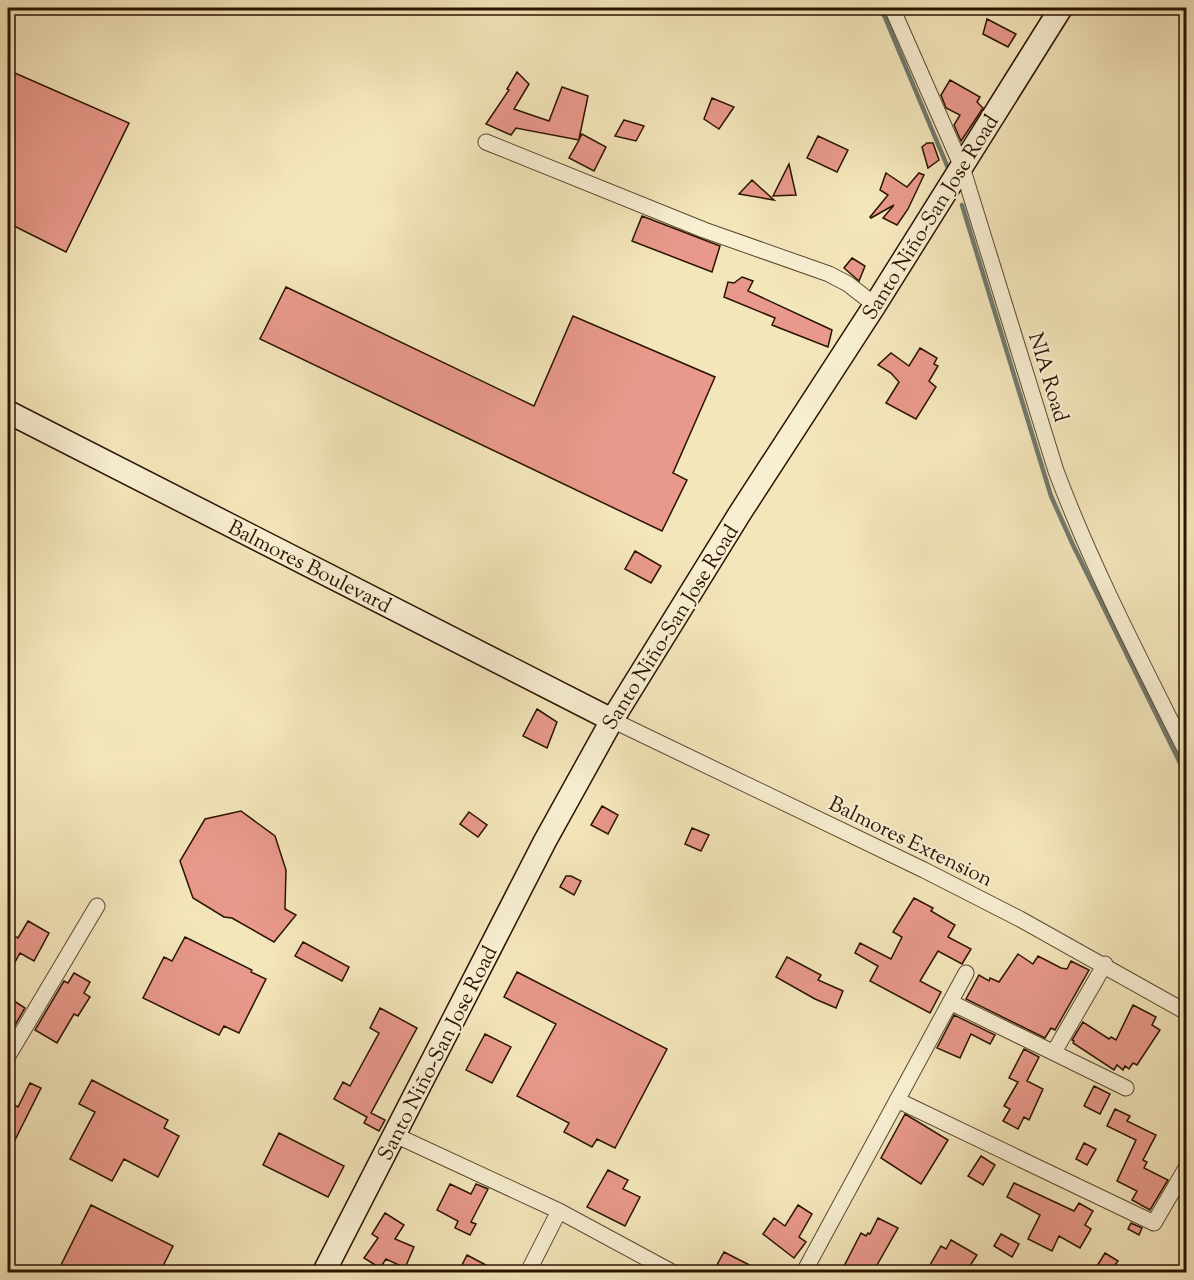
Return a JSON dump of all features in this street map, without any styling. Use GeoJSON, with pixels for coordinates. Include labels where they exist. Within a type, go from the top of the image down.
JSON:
{"type":"FeatureCollection","features":[{"type":"Feature","properties":{"kind":"main road","name":"Santo Niño-San Jose Road"},"geometry":{"type":"LineString","coordinates":[[324,1272],[545,841],[612,720],[740,513],[875,305],[1061,8]]}},
{"type":"Feature","properties":{"kind":"main road","name":"Balmores Boulevard"},"geometry":{"type":"LineString","coordinates":[[8,412],[612,720]]}},
{"type":"Feature","properties":{"kind":"street","name":"NIA Road"},"geometry":{"type":"LineString","coordinates":[[892,8],[962,167],[1056,471],[1074,519],[1186,751]]}},
{"type":"Feature","properties":{"kind":"street"},"geometry":{"type":"LineString","coordinates":[[486,142],[704,230],[829,274],[848,284],[875,305]]}},
{"type":"Feature","properties":{"kind":"street","name":"Balmores Extension"},"geometry":{"type":"LineString","coordinates":[[612,720],[924,870],[1105,964],[1186,1012]]}},
{"type":"Feature","properties":{"kind":"street"},"geometry":{"type":"LineString","coordinates":[[8,1056],[96,906]]}},
{"type":"Feature","properties":{"kind":"street"},"geometry":{"type":"LineString","coordinates":[[1054,1052],[1105,964]]}},
{"type":"Feature","properties":{"kind":"street"},"geometry":{"type":"LineString","coordinates":[[804,1272],[966,973]]}},
{"type":"Feature","properties":{"kind":"street"},"geometry":{"type":"LineString","coordinates":[[950,1002],[1126,1088]]}},
{"type":"Feature","properties":{"kind":"street"},"geometry":{"type":"LineString","coordinates":[[897,1100],[1154,1223],[1186,1167]]}},
{"type":"Feature","properties":{"kind":"street"},"geometry":{"type":"LineString","coordinates":[[395,1135],[559,1211],[672,1272]]}},
{"type":"Feature","properties":{"kind":"street"},"geometry":{"type":"LineString","coordinates":[[528,1272],[559,1211]]}},
{"type":"Feature","properties":{"kind":"building"},"geometry":{"type":"Polygon","coordinates":[[[987,19],[1016,34],[1008,47],[983,34],[987,19]]]}},
{"type":"Feature","properties":{"kind":"building"},"geometry":{"type":"Polygon","coordinates":[[[8,70],[129,123],[66,252],[8,223],[8,70]]]}},
{"type":"Feature","properties":{"kind":"building"},"geometry":{"type":"Polygon","coordinates":[[[517,72],[529,84],[514,109],[549,121],[562,87],[588,96],[579,139],[582,134],[606,147],[594,171],[569,158],[579,140],[516,128],[511,135],[486,124],[509,90],[507,89],[517,72]]]}},
{"type":"Feature","properties":{"kind":"building"},"geometry":{"type":"Polygon","coordinates":[[[950,80],[980,97],[977,102],[983,108],[961,141],[954,125],[960,115],[946,108],[941,95],[950,80]]]}},
{"type":"Feature","properties":{"kind":"building"},"geometry":{"type":"Polygon","coordinates":[[[712,98],[734,107],[719,129],[704,119],[712,98]]]}},
{"type":"Feature","properties":{"kind":"building"},"geometry":{"type":"Polygon","coordinates":[[[624,120],[644,126],[636,141],[615,136],[624,120]]]}},
{"type":"Feature","properties":{"kind":"building"},"geometry":{"type":"Polygon","coordinates":[[[818,136],[848,150],[837,172],[807,158],[818,136]]]}},
{"type":"Feature","properties":{"kind":"building"},"geometry":{"type":"Polygon","coordinates":[[[927,143],[933,143],[939,160],[928,168],[922,147],[927,143]]]}},
{"type":"Feature","properties":{"kind":"building"},"geometry":{"type":"Polygon","coordinates":[[[789,164],[796,195],[773,196],[789,164]]]}},
{"type":"Feature","properties":{"kind":"building"},"geometry":{"type":"Polygon","coordinates":[[[886,173],[907,187],[919,173],[924,175],[908,209],[897,225],[883,218],[894,205],[870,217],[888,195],[880,190],[886,173]]]}},
{"type":"Feature","properties":{"kind":"building"},"geometry":{"type":"Polygon","coordinates":[[[752,180],[774,200],[739,194],[752,180]]]}},
{"type":"Feature","properties":{"kind":"building"},"geometry":{"type":"Polygon","coordinates":[[[642,216],[720,246],[712,272],[632,241],[642,216]]]}},
{"type":"Feature","properties":{"kind":"building"},"geometry":{"type":"Polygon","coordinates":[[[852,258],[865,266],[859,281],[844,268],[852,258]]]}},
{"type":"Feature","properties":{"kind":"building"},"geometry":{"type":"Polygon","coordinates":[[[742,277],[753,281],[748,291],[832,330],[828,347],[772,325],[775,318],[724,297],[728,282],[734,283],[742,277]]]}},
{"type":"Feature","properties":{"kind":"building"},"geometry":{"type":"Polygon","coordinates":[[[286,287],[534,406],[573,316],[715,377],[673,473],[687,480],[662,531],[260,339],[286,287]]]}},
{"type":"Feature","properties":{"kind":"building"},"geometry":{"type":"Polygon","coordinates":[[[920,348],[937,358],[934,364],[938,366],[929,381],[936,387],[916,419],[886,403],[899,382],[891,373],[878,365],[891,353],[909,366],[920,348]]]}},
{"type":"Feature","properties":{"kind":"building"},"geometry":{"type":"Polygon","coordinates":[[[635,551],[661,566],[651,583],[625,569],[635,551]]]}},
{"type":"Feature","properties":{"kind":"building"},"geometry":{"type":"Polygon","coordinates":[[[537,709],[557,722],[547,748],[523,736],[537,709]]]}},
{"type":"Feature","properties":{"kind":"building"},"geometry":{"type":"Polygon","coordinates":[[[602,806],[618,815],[608,834],[591,825],[602,806]]]}},
{"type":"Feature","properties":{"kind":"building"},"geometry":{"type":"Polygon","coordinates":[[[241,811],[275,836],[286,870],[285,909],[296,915],[274,942],[232,918],[224,917],[193,898],[180,861],[205,819],[241,811]]]}},
{"type":"Feature","properties":{"kind":"building"},"geometry":{"type":"Polygon","coordinates":[[[469,812],[487,825],[478,837],[460,824],[469,812]]]}},
{"type":"Feature","properties":{"kind":"building"},"geometry":{"type":"Polygon","coordinates":[[[692,828],[709,835],[701,851],[685,844],[692,828]]]}},
{"type":"Feature","properties":{"kind":"building"},"geometry":{"type":"Polygon","coordinates":[[[566,876],[581,881],[574,895],[560,887],[566,876]]]}},
{"type":"Feature","properties":{"kind":"building"},"geometry":{"type":"Polygon","coordinates":[[[914,898],[933,908],[931,911],[955,925],[948,937],[971,949],[962,964],[938,951],[920,981],[941,992],[930,1013],[870,981],[878,966],[855,953],[860,943],[891,959],[902,937],[893,932],[914,898]]]}},
{"type":"Feature","properties":{"kind":"building"},"geometry":{"type":"Polygon","coordinates":[[[28,921],[49,933],[34,961],[20,953],[8,975],[8,950],[15,936],[18,938],[28,921]]]}},
{"type":"Feature","properties":{"kind":"building"},"geometry":{"type":"Polygon","coordinates":[[[185,937],[266,979],[239,1033],[224,1026],[219,1035],[143,998],[164,957],[172,961],[185,937]]]}},
{"type":"Feature","properties":{"kind":"building"},"geometry":{"type":"Polygon","coordinates":[[[303,942],[349,967],[342,981],[295,956],[303,942]]]}},
{"type":"Feature","properties":{"kind":"building"},"geometry":{"type":"Polygon","coordinates":[[[1018,954],[1033,964],[1038,956],[1061,968],[1067,969],[1071,961],[1089,970],[1055,1030],[1051,1028],[1045,1038],[966,999],[979,975],[989,981],[990,978],[999,982],[1018,954]]]}},
{"type":"Feature","properties":{"kind":"building"},"geometry":{"type":"Polygon","coordinates":[[[787,957],[821,975],[818,980],[843,991],[836,1008],[776,977],[787,957]]]}},
{"type":"Feature","properties":{"kind":"building"},"geometry":{"type":"Polygon","coordinates":[[[517,972],[667,1049],[615,1148],[597,1139],[592,1147],[564,1132],[569,1123],[517,1096],[556,1024],[504,997],[517,972]]]}},
{"type":"Feature","properties":{"kind":"building"},"geometry":{"type":"Polygon","coordinates":[[[74,973],[90,982],[84,993],[90,997],[78,1016],[74,1014],[57,1043],[35,1030],[64,981],[68,983],[74,973]]]}},
{"type":"Feature","properties":{"kind":"building"},"geometry":{"type":"Polygon","coordinates":[[[8,997],[25,1008],[8,1037],[8,997]]]}},
{"type":"Feature","properties":{"kind":"building"},"geometry":{"type":"Polygon","coordinates":[[[1133,1005],[1156,1017],[1152,1025],[1160,1030],[1137,1065],[1133,1063],[1129,1069],[1125,1066],[1123,1070],[1117,1065],[1114,1070],[1073,1043],[1072,1040],[1083,1022],[1109,1039],[1111,1037],[1116,1040],[1133,1005]]]}},
{"type":"Feature","properties":{"kind":"building"},"geometry":{"type":"Polygon","coordinates":[[[380,1008],[417,1028],[371,1113],[385,1120],[379,1131],[364,1123],[367,1117],[334,1099],[343,1082],[350,1086],[379,1033],[370,1028],[380,1008]]]}},
{"type":"Feature","properties":{"kind":"building"},"geometry":{"type":"Polygon","coordinates":[[[954,1015],[995,1035],[990,1044],[971,1034],[960,1058],[937,1048],[954,1015]]]}},
{"type":"Feature","properties":{"kind":"building"},"geometry":{"type":"Polygon","coordinates":[[[485,1034],[511,1047],[492,1083],[466,1070],[485,1034]]]}},
{"type":"Feature","properties":{"kind":"building"},"geometry":{"type":"Polygon","coordinates":[[[1024,1049],[1039,1057],[1027,1081],[1043,1089],[1029,1120],[1024,1117],[1018,1129],[1003,1121],[1010,1109],[1004,1106],[1018,1082],[1009,1078],[1024,1049]]]}},
{"type":"Feature","properties":{"kind":"building"},"geometry":{"type":"Polygon","coordinates":[[[92,1080],[168,1120],[164,1128],[179,1136],[158,1177],[124,1159],[112,1181],[70,1159],[95,1112],[79,1104],[92,1080]]]}},
{"type":"Feature","properties":{"kind":"building"},"geometry":{"type":"Polygon","coordinates":[[[30,1083],[41,1088],[8,1154],[8,1101],[18,1107],[30,1083]]]}},
{"type":"Feature","properties":{"kind":"building"},"geometry":{"type":"Polygon","coordinates":[[[1094,1086],[1110,1094],[1100,1114],[1084,1106],[1094,1086]]]}},
{"type":"Feature","properties":{"kind":"building"},"geometry":{"type":"Polygon","coordinates":[[[1115,1109],[1130,1116],[1127,1121],[1156,1135],[1143,1160],[1147,1162],[1144,1168],[1168,1180],[1150,1210],[1132,1200],[1137,1191],[1117,1181],[1136,1140],[1107,1126],[1115,1109]]]}},
{"type":"Feature","properties":{"kind":"building"},"geometry":{"type":"Polygon","coordinates":[[[905,1114],[948,1140],[921,1184],[881,1158],[905,1114]]]}},
{"type":"Feature","properties":{"kind":"building"},"geometry":{"type":"Polygon","coordinates":[[[279,1133],[344,1166],[328,1197],[263,1165],[279,1133]]]}},
{"type":"Feature","properties":{"kind":"building"},"geometry":{"type":"Polygon","coordinates":[[[1084,1143],[1096,1149],[1087,1165],[1076,1159],[1084,1143]]]}},
{"type":"Feature","properties":{"kind":"building"},"geometry":{"type":"Polygon","coordinates":[[[981,1156],[995,1165],[983,1185],[968,1176],[981,1156]]]}},
{"type":"Feature","properties":{"kind":"building"},"geometry":{"type":"Polygon","coordinates":[[[608,1170],[628,1180],[623,1189],[640,1197],[625,1226],[587,1207],[608,1170]]]}},
{"type":"Feature","properties":{"kind":"building"},"geometry":{"type":"Polygon","coordinates":[[[1014,1183],[1074,1211],[1079,1203],[1093,1211],[1085,1225],[1091,1229],[1080,1248],[1059,1236],[1052,1251],[1028,1239],[1040,1215],[1007,1197],[1014,1183]]]}},
{"type":"Feature","properties":{"kind":"building"},"geometry":{"type":"Polygon","coordinates":[[[450,1184],[471,1194],[476,1184],[488,1189],[471,1222],[476,1224],[470,1235],[455,1228],[458,1221],[437,1210],[450,1184]]]}},
{"type":"Feature","properties":{"kind":"building"},"geometry":{"type":"Polygon","coordinates":[[[91,1205],[173,1246],[160,1272],[76,1272],[61,1265],[91,1205]]]}},
{"type":"Feature","properties":{"kind":"building"},"geometry":{"type":"Polygon","coordinates":[[[798,1205],[812,1214],[799,1237],[806,1242],[794,1258],[763,1234],[774,1218],[785,1226],[798,1205]]]}},
{"type":"Feature","properties":{"kind":"building"},"geometry":{"type":"Polygon","coordinates":[[[385,1213],[404,1225],[395,1239],[414,1247],[405,1268],[386,1259],[380,1268],[364,1258],[378,1238],[372,1234],[385,1213]]]}},
{"type":"Feature","properties":{"kind":"building"},"geometry":{"type":"Polygon","coordinates":[[[878,1218],[898,1228],[873,1272],[841,1272],[861,1233],[866,1236],[870,1234],[878,1218]]]}},
{"type":"Feature","properties":{"kind":"building"},"geometry":{"type":"Polygon","coordinates":[[[1131,1223],[1142,1228],[1139,1235],[1128,1229],[1131,1223]]]}},
{"type":"Feature","properties":{"kind":"building"},"geometry":{"type":"Polygon","coordinates":[[[1001,1234],[1019,1244],[1012,1257],[994,1246],[1001,1234]]]}},
{"type":"Feature","properties":{"kind":"building"},"geometry":{"type":"Polygon","coordinates":[[[951,1240],[977,1255],[966,1272],[926,1272],[941,1246],[946,1249],[951,1240]]]}},
{"type":"Feature","properties":{"kind":"building"},"geometry":{"type":"Polygon","coordinates":[[[724,1252],[763,1272],[713,1272],[724,1252]]]}},
{"type":"Feature","properties":{"kind":"building"},"geometry":{"type":"Polygon","coordinates":[[[1105,1253],[1118,1261],[1110,1272],[1097,1266],[1105,1253]]]}},
{"type":"Feature","properties":{"kind":"building"},"geometry":{"type":"Polygon","coordinates":[[[467,1255],[499,1272],[472,1272],[461,1267],[467,1255]]]}},
{"type":"Feature","properties":{"kind":"waterway"},"geometry":{"type":"LineString","coordinates":[[881,8],[948,168]]}},
{"type":"Feature","properties":{"kind":"waterway"},"geometry":{"type":"LineString","coordinates":[[962,205],[1051,496],[1186,775]]}}]}
